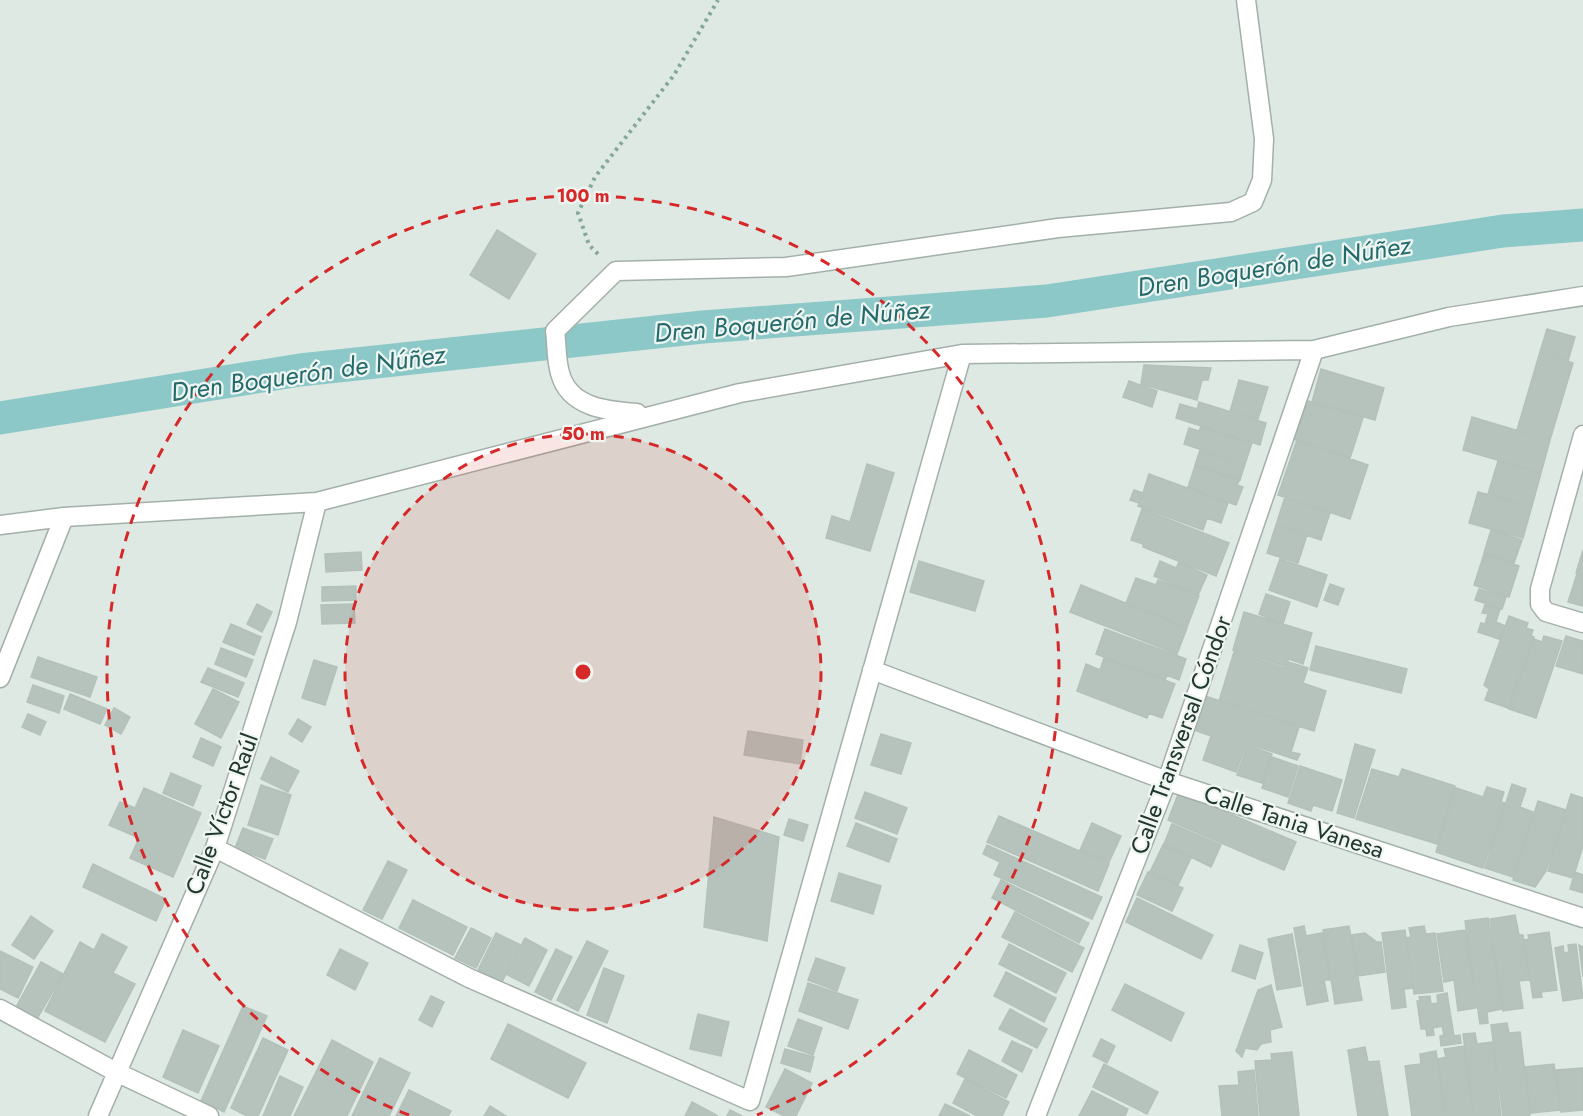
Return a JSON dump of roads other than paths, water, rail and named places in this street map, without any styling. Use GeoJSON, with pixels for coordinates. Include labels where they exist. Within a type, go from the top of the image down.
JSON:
{"type":"FeatureCollection","features":[{"type":"Feature","properties":{"kind":"street"},"geometry":{"type":"LineString","coordinates":[[653,414],[601,410],[575,398],[560,375],[555,331],[615,271],[786,267],[1058,228],[1231,212],[1253,202],[1262,180],[1264,140],[1246,0]]}},
{"type":"Feature","properties":{"kind":"street"},"geometry":{"type":"LineString","coordinates":[[0,525],[64,517],[317,502],[740,393],[962,354],[1314,350],[1449,316],[1583,296]]}},
{"type":"Feature","properties":{"kind":"street","name":"Calle Transversal Cóndor"},"geometry":{"type":"LineString","coordinates":[[1036,1116],[1167,781],[1314,350]]}},
{"type":"Feature","properties":{"kind":"street"},"geometry":{"type":"LineString","coordinates":[[215,848],[469,978],[750,1101],[962,354]]}},
{"type":"Feature","properties":{"kind":"street"},"geometry":{"type":"LineString","coordinates":[[1583,435],[1540,589],[1540,604],[1546,612],[1583,623]]}},
{"type":"Feature","properties":{"kind":"street","name":"Calle Víctor Raúl"},"geometry":{"type":"LineString","coordinates":[[98,1116],[215,848],[287,622],[317,502]]}},
{"type":"Feature","properties":{"kind":"street"},"geometry":{"type":"LineString","coordinates":[[0,678],[64,517]]}},
{"type":"Feature","properties":{"kind":"street","name":"Calle Tania Vanesa"},"geometry":{"type":"LineString","coordinates":[[872,670],[1167,781],[1583,918]]}},
{"type":"Feature","properties":{"kind":"street"},"geometry":{"type":"LineString","coordinates":[[0,1009],[116,1072],[208,1116]]}},
{"type":"Feature","properties":{"kind":"waterway","name":"Dren Boquerón de Núñez"},"geometry":{"type":"LineString","coordinates":[[0,418],[300,370],[703,327],[1047,301],[1503,231],[1583,225]]}}]}
